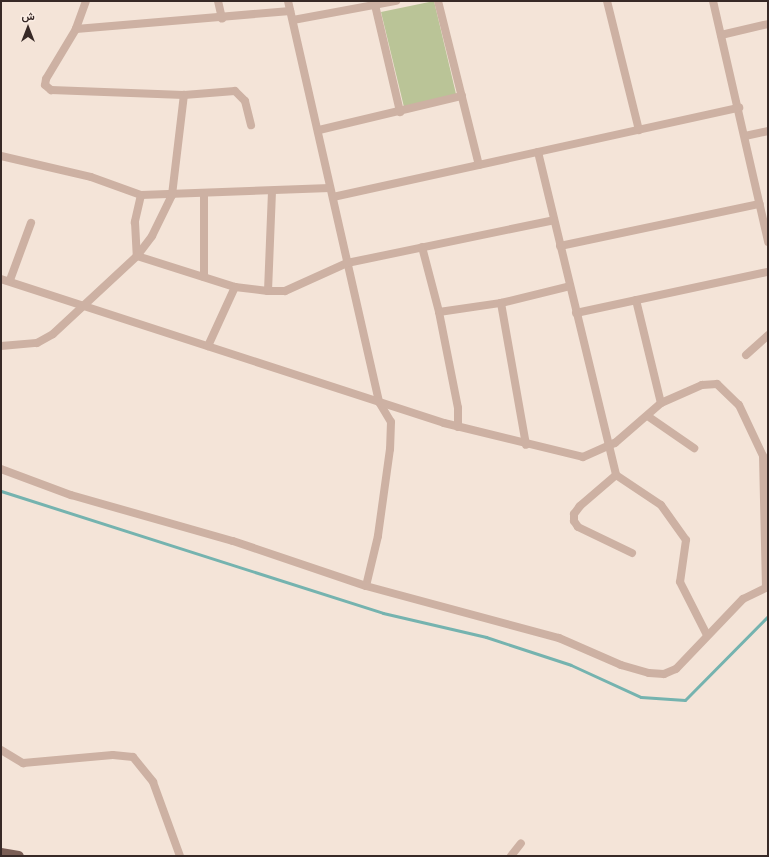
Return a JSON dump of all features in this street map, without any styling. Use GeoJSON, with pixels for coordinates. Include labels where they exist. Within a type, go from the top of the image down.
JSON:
{"type":"FeatureCollection","features":[{"type":"Feature","properties":{"kind":"main road"},"geometry":{"type":"LineString","coordinates":[[1,853],[19,856]]}},
{"type":"Feature","properties":{"kind":"street"},"geometry":{"type":"LineString","coordinates":[[86,1],[76,29],[46,79],[45,85],[51,90],[184,95],[235,91],[245,101],[251,125]]}},
{"type":"Feature","properties":{"kind":"street"},"geometry":{"type":"LineString","coordinates":[[218,1],[222,19]]}},
{"type":"Feature","properties":{"kind":"street"},"geometry":{"type":"LineString","coordinates":[[288,1],[379,402],[390,422],[390,449],[377,541],[366,586]]}},
{"type":"Feature","properties":{"kind":"street"},"geometry":{"type":"LineString","coordinates":[[293,20],[396,1]]}},
{"type":"Feature","properties":{"kind":"street"},"geometry":{"type":"LineString","coordinates":[[438,1],[479,165]]}},
{"type":"Feature","properties":{"kind":"street"},"geometry":{"type":"LineString","coordinates":[[607,1],[639,130]]}},
{"type":"Feature","properties":{"kind":"street"},"geometry":{"type":"LineString","coordinates":[[713,1],[739,108],[768,242]]}},
{"type":"Feature","properties":{"kind":"street"},"geometry":{"type":"LineString","coordinates":[[375,5],[400,112]]}},
{"type":"Feature","properties":{"kind":"street"},"geometry":{"type":"LineString","coordinates":[[76,29],[222,19],[290,11]]}},
{"type":"Feature","properties":{"kind":"street"},"geometry":{"type":"LineString","coordinates":[[721,35],[768,24]]}},
{"type":"Feature","properties":{"kind":"street"},"geometry":{"type":"LineString","coordinates":[[1,346],[37,343],[53,334],[137,256],[165,214],[172,195],[184,95]]}},
{"type":"Feature","properties":{"kind":"street"},"geometry":{"type":"LineString","coordinates":[[318,130],[400,112],[462,96]]}},
{"type":"Feature","properties":{"kind":"street"},"geometry":{"type":"LineString","coordinates":[[333,197],[739,108]]}},
{"type":"Feature","properties":{"kind":"street"},"geometry":{"type":"LineString","coordinates":[[745,136],[768,131]]}},
{"type":"Feature","properties":{"kind":"street"},"geometry":{"type":"LineString","coordinates":[[538,152],[616,475],[661,505],[686,540],[680,582],[707,635]]}},
{"type":"Feature","properties":{"kind":"street"},"geometry":{"type":"LineString","coordinates":[[1,156],[92,177],[141,195],[204,194],[330,188]]}},
{"type":"Feature","properties":{"kind":"street"},"geometry":{"type":"LineString","coordinates":[[268,291],[272,191]]}},
{"type":"Feature","properties":{"kind":"street"},"geometry":{"type":"LineString","coordinates":[[204,194],[204,277]]}},
{"type":"Feature","properties":{"kind":"street"},"geometry":{"type":"LineString","coordinates":[[137,256],[135,222],[141,195]]}},
{"type":"Feature","properties":{"kind":"street"},"geometry":{"type":"LineString","coordinates":[[560,246],[760,204]]}},
{"type":"Feature","properties":{"kind":"street"},"geometry":{"type":"LineString","coordinates":[[137,256],[234,287],[268,291],[285,291],[347,263],[554,220]]}},
{"type":"Feature","properties":{"kind":"street"},"geometry":{"type":"LineString","coordinates":[[10,280],[31,222]]}},
{"type":"Feature","properties":{"kind":"street"},"geometry":{"type":"LineString","coordinates":[[422,247],[438,312],[458,408],[458,427]]}},
{"type":"Feature","properties":{"kind":"street"},"geometry":{"type":"LineString","coordinates":[[576,313],[768,272]]}},
{"type":"Feature","properties":{"kind":"street"},"geometry":{"type":"LineString","coordinates":[[1,279],[10,280],[86,304],[208,346],[458,427],[526,445],[583,457],[609,446],[649,417],[661,404],[702,385],[717,384],[739,405],[752,427],[763,456],[767,587],[743,599],[676,669],[664,674],[649,673],[525,627],[366,586],[233,541],[71,495],[1,469]]}},
{"type":"Feature","properties":{"kind":"street"},"geometry":{"type":"LineString","coordinates":[[438,312],[501,302],[570,286]]}},
{"type":"Feature","properties":{"kind":"street"},"geometry":{"type":"LineString","coordinates":[[208,346],[234,287]]}},
{"type":"Feature","properties":{"kind":"street"},"geometry":{"type":"LineString","coordinates":[[636,300],[661,404]]}},
{"type":"Feature","properties":{"kind":"street"},"geometry":{"type":"LineString","coordinates":[[501,302],[515,366],[526,445]]}},
{"type":"Feature","properties":{"kind":"street"},"geometry":{"type":"LineString","coordinates":[[746,355],[768,336]]}},
{"type":"Feature","properties":{"kind":"street"},"geometry":{"type":"LineString","coordinates":[[649,417],[694,448]]}},
{"type":"Feature","properties":{"kind":"street"},"geometry":{"type":"LineString","coordinates":[[616,475],[580,506],[574,514],[574,521],[578,527],[632,553]]}},
{"type":"Feature","properties":{"kind":"street"},"geometry":{"type":"LineString","coordinates":[[1,750],[23,763],[113,755],[133,757],[153,782],[180,856]]}},
{"type":"Feature","properties":{"kind":"street"},"geometry":{"type":"LineString","coordinates":[[511,856],[521,844]]}},
{"type":"Feature","properties":{"kind":"green space"},"geometry":{"type":"Polygon","coordinates":[[[434,1],[456,94],[404,107],[381,12],[434,1]]]}},
{"type":"Feature","properties":{"kind":"waterway"},"geometry":{"type":"LineString","coordinates":[[1,491],[383,613],[486,637],[571,665],[641,697],[685,700],[768,616]]}}]}
